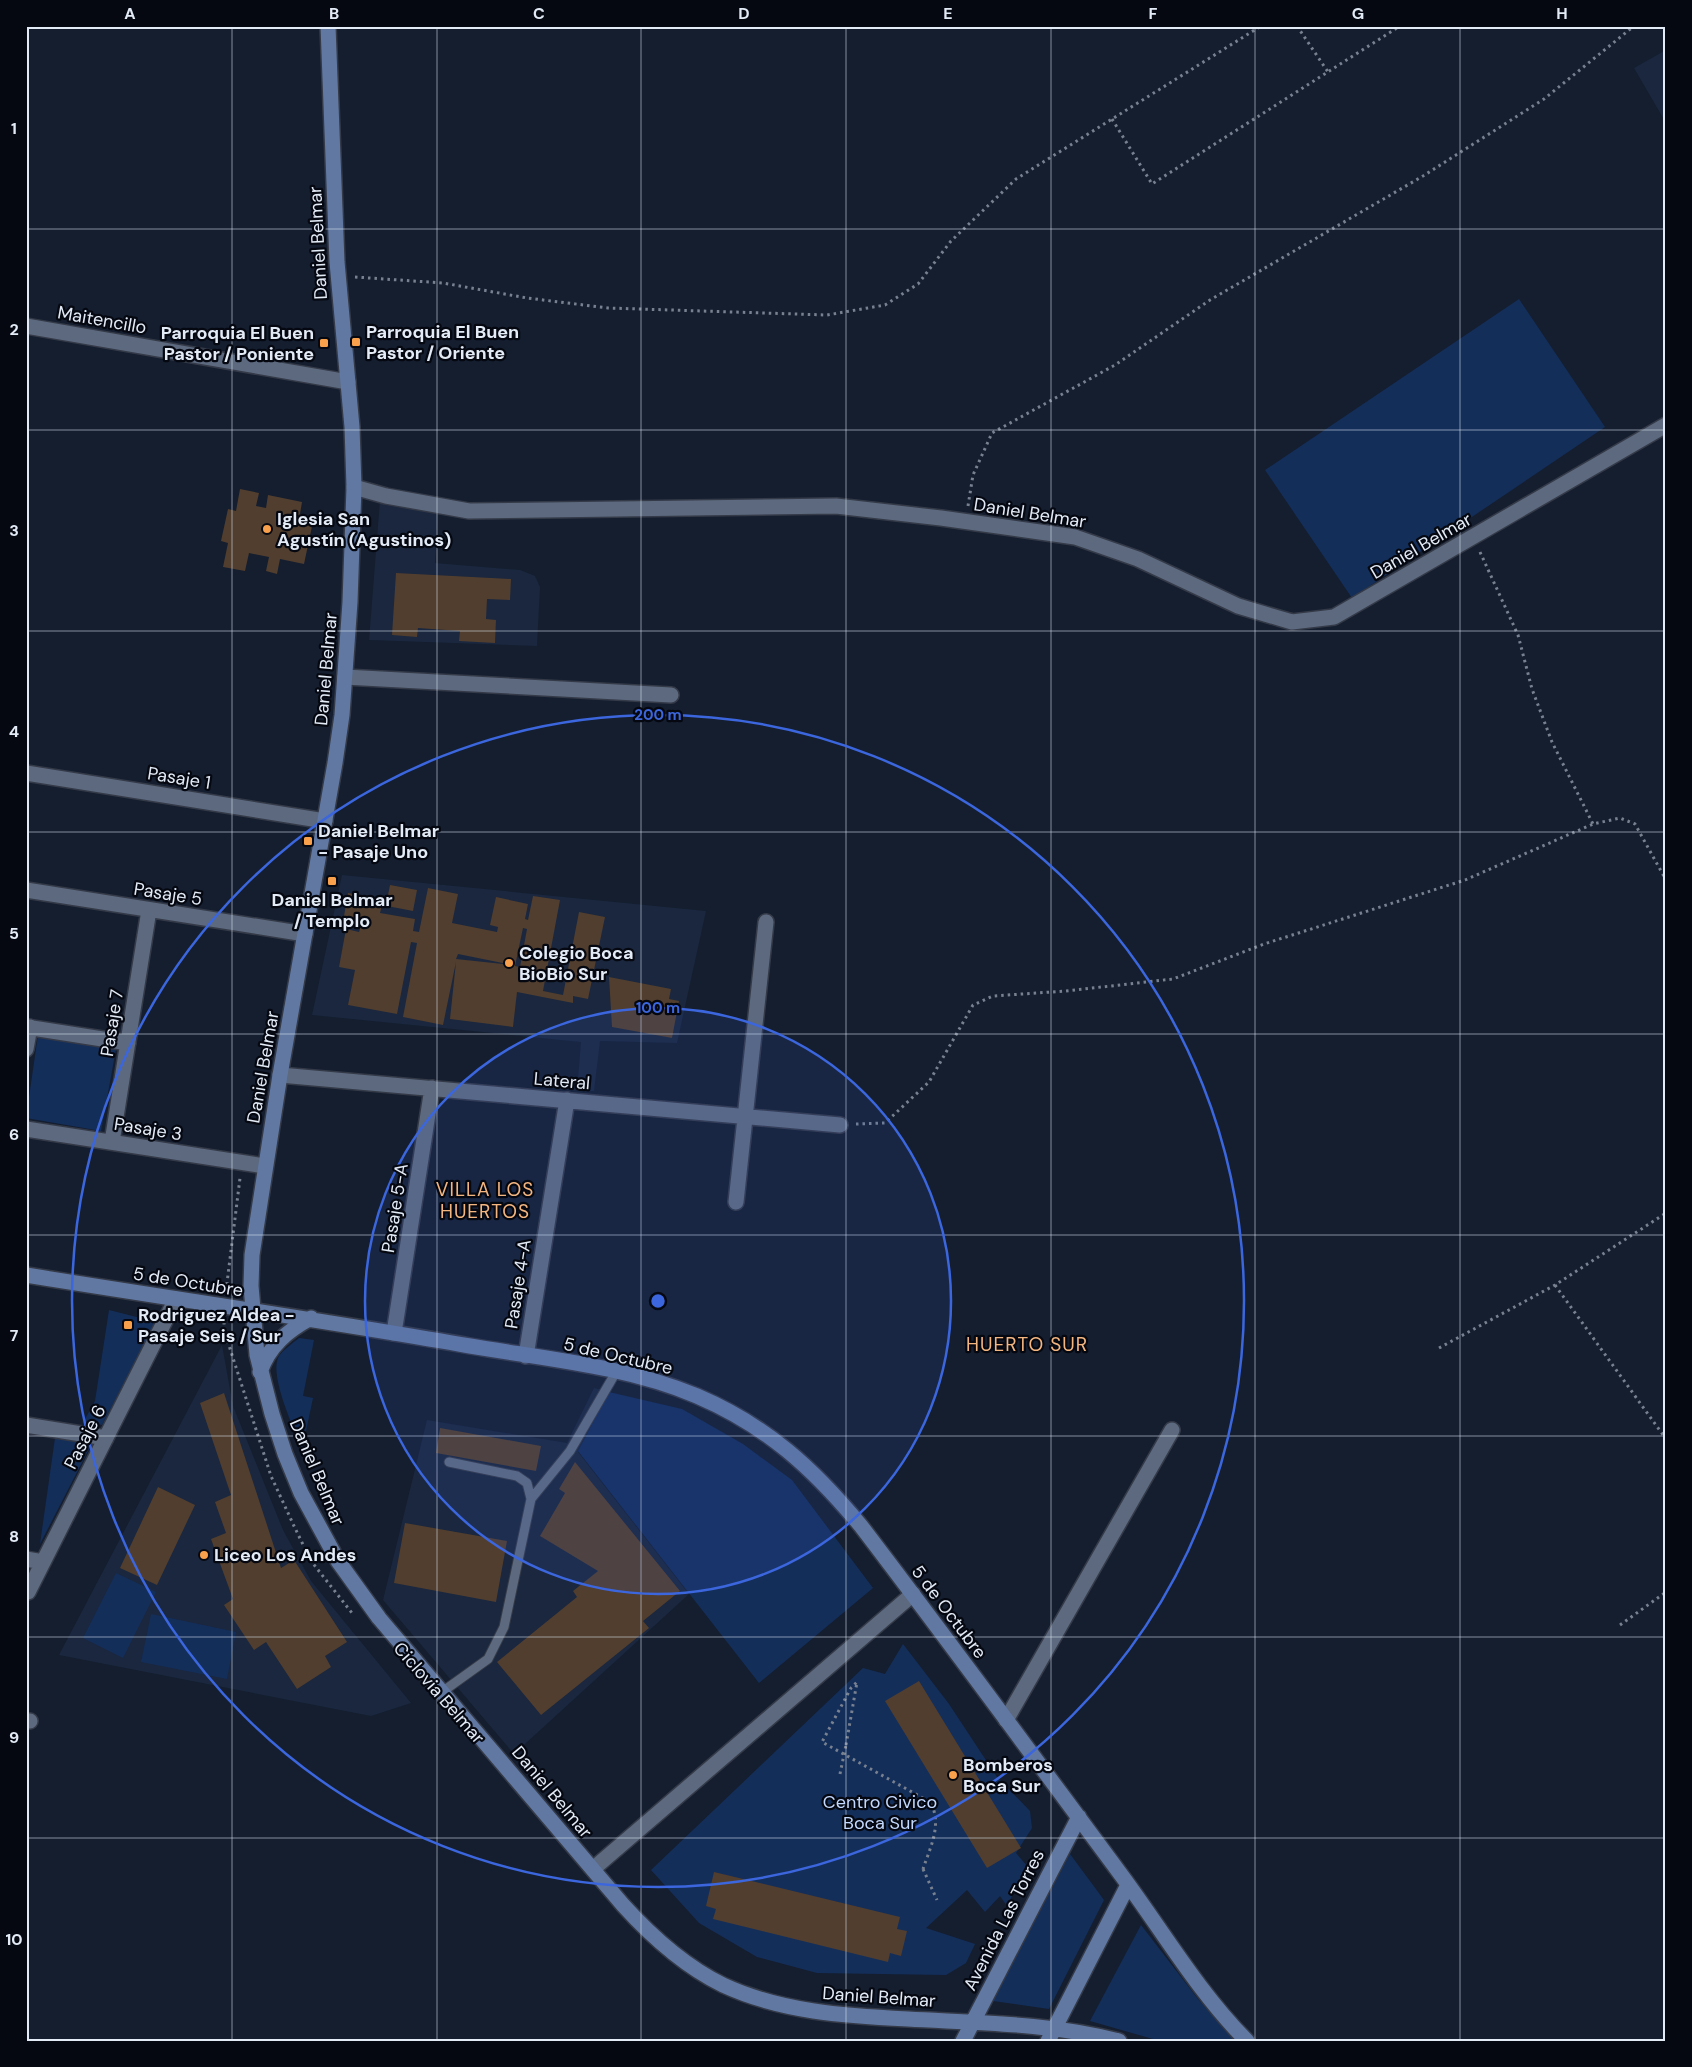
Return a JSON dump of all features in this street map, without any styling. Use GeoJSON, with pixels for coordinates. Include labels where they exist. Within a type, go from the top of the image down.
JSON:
{"type":"FeatureCollection","features":[{"type":"Feature","properties":{"kind":"main road","name":"Daniel Belmar"},"geometry":{"type":"LineString","coordinates":[[328,26],[338,276],[352,427],[354,487],[345,677],[335,763],[280,1075],[252,1255],[252,1311],[260,1372],[285,1454],[301,1493],[321,1531],[363,1597],[593,1869],[656,1939],[702,1974],[745,1994],[820,2013],[972,2022],[1051,2034],[1119,2041]]}},
{"type":"Feature","properties":{"kind":"main road","name":"5 de Octubre"},"geometry":{"type":"LineString","coordinates":[[26,1275],[225,1307],[311,1318],[616,1372],[666,1385],[698,1397],[758,1428],[786,1448],[814,1472],[836,1496],[913,1594],[1128,1885]]}},
{"type":"Feature","properties":{"kind":"main road"},"geometry":{"type":"LineString","coordinates":[[260,1372],[264,1360],[279,1339],[311,1318]]}},
{"type":"Feature","properties":{"kind":"main road","name":"Avenida Las Torres"},"geometry":{"type":"LineString","coordinates":[[963,2041],[1079,1818]]}},
{"type":"Feature","properties":{"kind":"main road"},"geometry":{"type":"LineString","coordinates":[[1051,2034],[1128,1885],[1203,1989],[1247,2041]]}},
{"type":"Feature","properties":{"kind":"street","name":"Maitencillo"},"geometry":{"type":"LineString","coordinates":[[26,326],[348,382]]}},
{"type":"Feature","properties":{"kind":"street","name":"Daniel Belmar"},"geometry":{"type":"LineString","coordinates":[[354,487],[386,496],[469,511],[836,506],[1075,537],[1138,558],[1238,606],[1292,622],[1334,617],[1666,425]]}},
{"type":"Feature","properties":{"kind":"street"},"geometry":{"type":"LineString","coordinates":[[345,677],[671,695]]}},
{"type":"Feature","properties":{"kind":"street","name":"Pasaje 1"},"geometry":{"type":"LineString","coordinates":[[26,773],[325,821]]}},
{"type":"Feature","properties":{"kind":"street","name":"Pasaje 5"},"geometry":{"type":"LineString","coordinates":[[26,890],[305,934]]}},
{"type":"Feature","properties":{"kind":"street","name":"Pasaje 7"},"geometry":{"type":"LineString","coordinates":[[112,1142],[150,910]]}},
{"type":"Feature","properties":{"kind":"street"},"geometry":{"type":"LineString","coordinates":[[736,1202],[766,922]]}},
{"type":"Feature","properties":{"kind":"street"},"geometry":{"type":"LineString","coordinates":[[26,1049],[28,1027],[128,1043]]}},
{"type":"Feature","properties":{"kind":"street","name":"Lateral"},"geometry":{"type":"LineString","coordinates":[[280,1075],[840,1125]]}},
{"type":"Feature","properties":{"kind":"street","name":"Pasaje 5-A"},"geometry":{"type":"LineString","coordinates":[[394,1333],[432,1088]]}},
{"type":"Feature","properties":{"kind":"street","name":"Pasaje 4-A"},"geometry":{"type":"LineString","coordinates":[[526,1356],[567,1100]]}},
{"type":"Feature","properties":{"kind":"street","name":"Pasaje 3"},"geometry":{"type":"LineString","coordinates":[[26,1128],[265,1166]]}},
{"type":"Feature","properties":{"kind":"street","name":"Pasaje 6"},"geometry":{"type":"LineString","coordinates":[[28,1592],[176,1299]]}},
{"type":"Feature","properties":{"kind":"street"},"geometry":{"type":"LineString","coordinates":[[26,1424],[106,1438]]}},
{"type":"Feature","properties":{"kind":"street"},"geometry":{"type":"LineString","coordinates":[[1006,1720],[1172,1430]]}},
{"type":"Feature","properties":{"kind":"street"},"geometry":{"type":"LineString","coordinates":[[26,1559],[43,1562]]}},
{"type":"Feature","properties":{"kind":"street"},"geometry":{"type":"LineString","coordinates":[[593,1869],[913,1594]]}},
{"type":"Feature","properties":{"kind":"lane"},"geometry":{"type":"LineString","coordinates":[[531,1499],[570,1451],[616,1372]]}},
{"type":"Feature","properties":{"kind":"lane"},"geometry":{"type":"LineString","coordinates":[[442,1692],[488,1659],[497,1645],[504,1628],[531,1499],[528,1483],[517,1476],[449,1462]]}},
{"type":"Feature","properties":{"kind":"path"},"geometry":{"type":"LineString","coordinates":[[338,276],[380,277],[442,284],[527,298],[608,308],[827,315],[885,305],[918,284],[951,241],[1016,179],[1261,26]]}},
{"type":"Feature","properties":{"kind":"path"},"geometry":{"type":"LineString","coordinates":[[1297,26],[1328,72]]}},
{"type":"Feature","properties":{"kind":"path"},"geometry":{"type":"LineString","coordinates":[[1112,119],[1152,184],[1400,26]]}},
{"type":"Feature","properties":{"kind":"path"},"geometry":{"type":"LineString","coordinates":[[966,522],[973,475],[992,433],[1115,365],[1210,300],[1431,171],[1544,99],[1634,26]]}},
{"type":"Feature","properties":{"kind":"path"},"geometry":{"type":"LineString","coordinates":[[1473,537],[1518,635],[1532,689],[1552,742],[1593,824]]}},
{"type":"Feature","properties":{"kind":"path"},"geometry":{"type":"LineString","coordinates":[[840,1125],[885,1122],[929,1082],[973,1005],[993,996],[1066,991],[1173,979],[1264,944],[1465,880],[1593,824],[1620,818],[1635,824],[1666,880]]}},
{"type":"Feature","properties":{"kind":"path"},"geometry":{"type":"LineString","coordinates":[[242,1162],[224,1330],[271,1476],[311,1561],[355,1616]]}},
{"type":"Feature","properties":{"kind":"path"},"geometry":{"type":"LineString","coordinates":[[1439,1348],[1555,1285],[1666,1213]]}},
{"type":"Feature","properties":{"kind":"path"},"geometry":{"type":"LineString","coordinates":[[1555,1285],[1666,1439]]}},
{"type":"Feature","properties":{"kind":"path"},"geometry":{"type":"LineString","coordinates":[[1620,1625],[1666,1592]]}},
{"type":"Feature","properties":{"kind":"path"},"geometry":{"type":"LineString","coordinates":[[840,1774],[844,1753],[846,1745],[857,1682],[851,1688],[822,1742],[844,1753],[930,1802],[935,1810],[936,1820],[923,1869],[937,1900]]}},
{"type":"Feature","properties":{"kind":"shaded area"},"geometry":{"type":"Polygon","coordinates":[[[1666,50],[1666,123],[1634,68],[1666,50]]]}},
{"type":"Feature","properties":{"kind":"shaded area"},"geometry":{"type":"Polygon","coordinates":[[[380,500],[438,510],[435,563],[520,570],[535,576],[540,587],[537,646],[369,640],[380,500]]]}},
{"type":"Feature","properties":{"kind":"shaded area","name":"Colegio Boca BioBio Sur"},"geometry":{"type":"Polygon","coordinates":[[[342,875],[706,911],[677,1043],[600,1041],[594,1091],[577,1091],[581,1042],[312,1015],[342,875]]]}},
{"type":"Feature","properties":{"kind":"shaded area","name":"Liceo Los Andes"},"geometry":{"type":"Polygon","coordinates":[[[222,1345],[233,1406],[283,1530],[311,1581],[411,1703],[371,1716],[59,1655],[222,1345]]]}},
{"type":"Feature","properties":{"kind":"shaded area"},"geometry":{"type":"Polygon","coordinates":[[[594,1388],[609,1392],[578,1452],[689,1594],[514,1754],[383,1600],[427,1420],[567,1443],[594,1388]]]}},
{"type":"Feature","properties":{"kind":"green space"},"geometry":{"type":"Polygon","coordinates":[[[1519,299],[1605,427],[1352,598],[1265,470],[1519,299]]]}},
{"type":"Feature","properties":{"kind":"green space"},"geometry":{"type":"Polygon","coordinates":[[[38,1035],[116,1049],[101,1131],[26,1118],[38,1035]]]}},
{"type":"Feature","properties":{"kind":"green space"},"geometry":{"type":"Polygon","coordinates":[[[109,1310],[156,1322],[102,1425],[84,1421],[95,1401],[109,1310]]]}},
{"type":"Feature","properties":{"kind":"green space"},"geometry":{"type":"Polygon","coordinates":[[[299,1338],[314,1340],[303,1396],[313,1398],[302,1450],[284,1403],[277,1376],[279,1356],[299,1338]]]}},
{"type":"Feature","properties":{"kind":"green space"},"geometry":{"type":"Polygon","coordinates":[[[609,1392],[682,1409],[743,1444],[792,1480],[873,1588],[759,1683],[578,1451],[609,1392]]]}},
{"type":"Feature","properties":{"kind":"green space"},"geometry":{"type":"Polygon","coordinates":[[[55,1438],[91,1445],[40,1544],[55,1438]]]}},
{"type":"Feature","properties":{"kind":"green space"},"geometry":{"type":"Polygon","coordinates":[[[116,1573],[156,1592],[123,1658],[83,1638],[116,1573]]]}},
{"type":"Feature","properties":{"kind":"green space"},"geometry":{"type":"Polygon","coordinates":[[[151,1614],[236,1632],[227,1679],[141,1662],[151,1614]]]}},
{"type":"Feature","properties":{"kind":"green space","name":"Centro Civico Boca Sur"},"geometry":{"type":"Polygon","coordinates":[[[903,1644],[949,1704],[997,1777],[1030,1811],[1032,1828],[1016,1853],[1027,1866],[1007,1906],[1000,1896],[985,1912],[967,1890],[926,1928],[975,1944],[966,1963],[946,1975],[817,1973],[757,1957],[699,1923],[651,1870],[863,1668],[885,1674],[903,1644]]]}},
{"type":"Feature","properties":{"kind":"green space"},"geometry":{"type":"Polygon","coordinates":[[[1070,1854],[1104,1900],[1049,2009],[993,2001],[1070,1854]]]}},
{"type":"Feature","properties":{"kind":"green space"},"geometry":{"type":"Polygon","coordinates":[[[1141,1925],[1198,1999],[1235,2041],[1160,2041],[1090,2021],[1141,1925]]]}},
{"type":"Feature","properties":{"kind":"building","name":"Iglesia San Agustín (Agustinos)"},"geometry":{"type":"Polygon","coordinates":[[[240,489],[259,493],[256,506],[266,508],[268,495],[302,502],[300,514],[314,517],[304,564],[280,559],[277,574],[266,571],[269,557],[249,553],[245,571],[223,567],[228,543],[221,541],[228,509],[236,511],[240,489]]]}},
{"type":"Feature","properties":{"kind":"building"},"geometry":{"type":"Polygon","coordinates":[[[396,573],[511,579],[510,600],[487,599],[486,619],[496,620],[495,643],[459,641],[460,631],[418,628],[417,637],[392,635],[396,573]]]}},
{"type":"Feature","properties":{"kind":"building"},"geometry":{"type":"Polygon","coordinates":[[[390,885],[417,890],[413,911],[382,905],[380,913],[415,919],[413,931],[419,932],[428,888],[458,894],[452,923],[497,932],[498,927],[490,925],[496,897],[528,904],[525,919],[528,920],[533,896],[560,900],[543,991],[563,995],[579,912],[605,917],[588,999],[573,996],[573,1003],[517,992],[513,1027],[450,1019],[456,962],[443,1025],[403,1017],[417,943],[411,942],[397,1014],[348,1005],[355,970],[339,967],[346,929],[359,932],[361,926],[343,922],[348,893],[387,900],[390,885]],[[523,928],[515,966],[520,967],[527,929],[523,928]],[[458,954],[456,959],[512,965],[458,954]]]}},
{"type":"Feature","properties":{"kind":"building"},"geometry":{"type":"Polygon","coordinates":[[[609,977],[671,989],[669,999],[679,1001],[672,1038],[612,1027],[609,977]]]}},
{"type":"Feature","properties":{"kind":"building"},"geometry":{"type":"Polygon","coordinates":[[[224,1393],[281,1568],[294,1560],[347,1642],[325,1656],[331,1667],[297,1689],[266,1642],[254,1650],[224,1605],[233,1599],[211,1539],[226,1533],[215,1502],[231,1495],[200,1403],[224,1393]]]}},
{"type":"Feature","properties":{"kind":"building"},"geometry":{"type":"Polygon","coordinates":[[[440,1428],[541,1446],[536,1471],[436,1453],[440,1428]]]}},
{"type":"Feature","properties":{"kind":"building"},"geometry":{"type":"Polygon","coordinates":[[[575,1462],[680,1591],[643,1621],[649,1628],[541,1715],[497,1662],[577,1597],[573,1591],[598,1571],[540,1536],[565,1493],[559,1489],[575,1462]]]}},
{"type":"Feature","properties":{"kind":"building"},"geometry":{"type":"Polygon","coordinates":[[[158,1487],[195,1505],[157,1585],[120,1568],[158,1487]]]}},
{"type":"Feature","properties":{"kind":"building"},"geometry":{"type":"Polygon","coordinates":[[[405,1523],[507,1541],[496,1602],[394,1583],[405,1523]]]}},
{"type":"Feature","properties":{"kind":"building","name":"Bomberos Boca Sur"},"geometry":{"type":"Polygon","coordinates":[[[919,1681],[1021,1848],[987,1868],[885,1701],[919,1681]]]}},
{"type":"Feature","properties":{"kind":"building"},"geometry":{"type":"Polygon","coordinates":[[[714,1872],[900,1917],[897,1929],[907,1931],[901,1956],[890,1953],[888,1962],[713,1919],[716,1909],[706,1906],[714,1872]]]}},
{"type":"Feature","properties":{"kind":"place","name":"Parroquia El Buen Pastor / Oriente"},"geometry":{"type":"Point","coordinates":[356,342]}},
{"type":"Feature","properties":{"kind":"place","name":"Parroquia El Buen Pastor / Poniente"},"geometry":{"type":"Point","coordinates":[324,343]}},
{"type":"Feature","properties":{"kind":"place","name":"Iglesia San Agustín (Agustinos)"},"geometry":{"type":"Point","coordinates":[267,529]}},
{"type":"Feature","properties":{"kind":"place","name":"Daniel Belmar - Pasaje Uno"},"geometry":{"type":"Point","coordinates":[308,841]}},
{"type":"Feature","properties":{"kind":"place","name":"Daniel Belmar / Templo"},"geometry":{"type":"Point","coordinates":[332,881]}},
{"type":"Feature","properties":{"kind":"place","name":"Colegio Boca BioBio Sur"},"geometry":{"type":"Point","coordinates":[509,963]}},
{"type":"Feature","properties":{"kind":"place","name":"Rodriguez Aldea - Pasaje Seis / Sur"},"geometry":{"type":"Point","coordinates":[128,1325]}},
{"type":"Feature","properties":{"kind":"place","name":"Liceo Los Andes"},"geometry":{"type":"Point","coordinates":[204,1555]}},
{"type":"Feature","properties":{"kind":"place","name":"Bomberos Boca Sur"},"geometry":{"type":"Point","coordinates":[953,1775]}},
{"type":"Feature","properties":{"kind":"district","name":"VILLA LOS HUERTOS"},"geometry":{"type":"Point","coordinates":[485,1200]}},
{"type":"Feature","properties":{"kind":"district","name":"HUERTO SUR"},"geometry":{"type":"Point","coordinates":[1027,1344]}}]}
